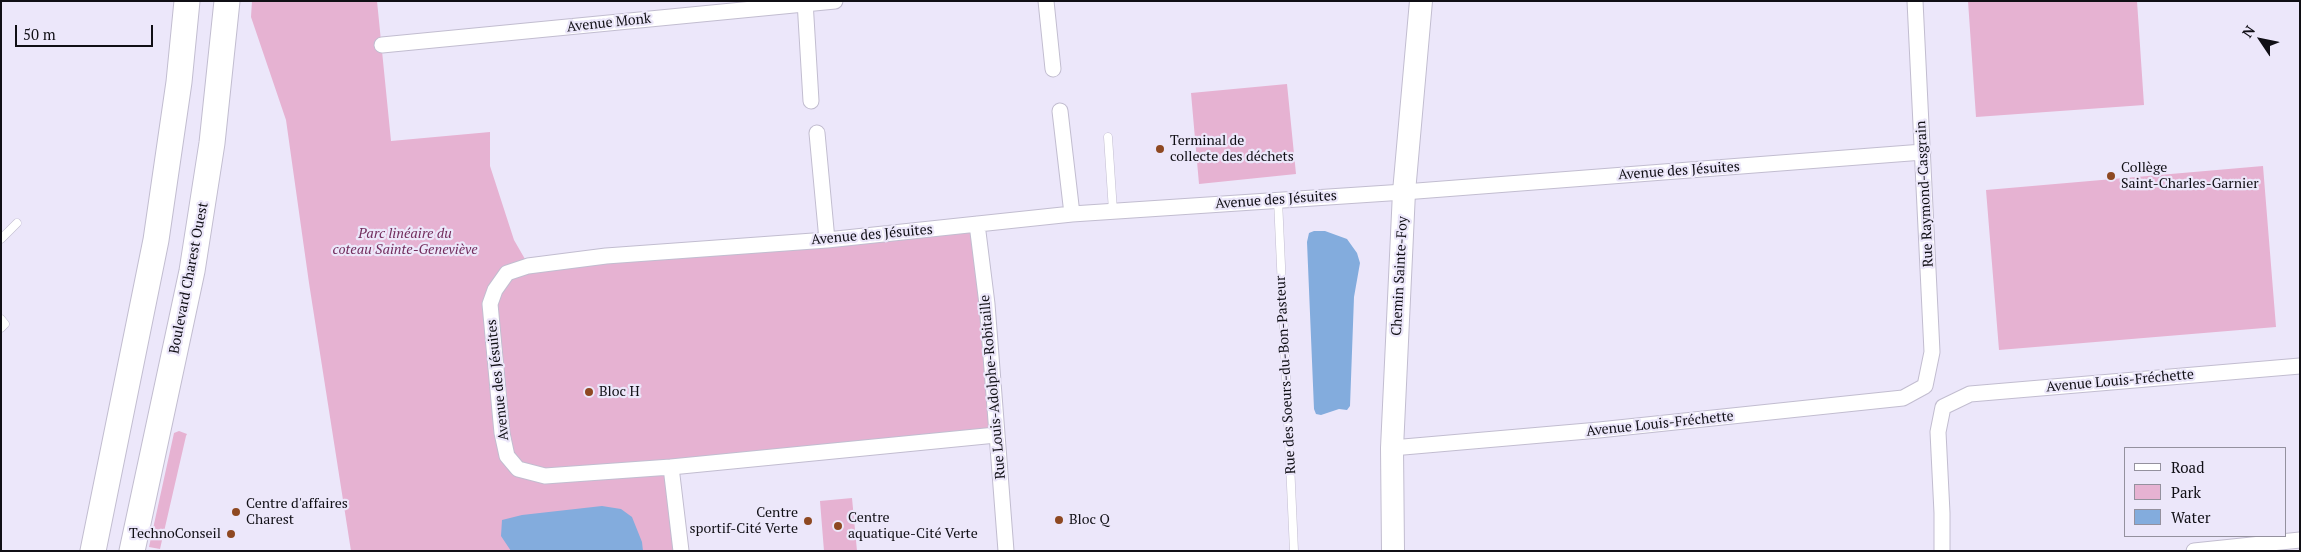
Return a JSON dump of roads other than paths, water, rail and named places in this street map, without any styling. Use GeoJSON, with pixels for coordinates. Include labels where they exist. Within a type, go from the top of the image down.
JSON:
{"type":"FeatureCollection","features":[{"type":"Feature","properties":{"kind":"main road"},"geometry":{"type":"LineString","coordinates":[[93,551],[156,240],[171,143],[188,1]]}},
{"type":"Feature","properties":{"kind":"main road","name":"Boulevard Charest Ouest"},"geometry":{"type":"LineString","coordinates":[[132,551],[192,271],[212,143],[227,1]]}},
{"type":"Feature","properties":{"kind":"main road","name":"Chemin Sainte-Foy"},"geometry":{"type":"LineString","coordinates":[[1393,551],[1392,448],[1404,192],[1421,1]]}},
{"type":"Feature","properties":{"kind":"street","name":"Avenue Monk"},"geometry":{"type":"LineString","coordinates":[[382,45],[805,2],[835,1]]}},
{"type":"Feature","properties":{"kind":"street"},"geometry":{"type":"LineString","coordinates":[[1046,1],[1053,69]]}},
{"type":"Feature","properties":{"kind":"street","name":"Rue Raymond-Casgrain"},"geometry":{"type":"LineString","coordinates":[[1915,1],[1932,352],[1925,386]]}},
{"type":"Feature","properties":{"kind":"street"},"geometry":{"type":"LineString","coordinates":[[805,2],[811,101]]}},
{"type":"Feature","properties":{"kind":"street"},"geometry":{"type":"LineString","coordinates":[[1060,111],[1072,214]]}},
{"type":"Feature","properties":{"kind":"street"},"geometry":{"type":"LineString","coordinates":[[817,133],[827,240]]}},
{"type":"Feature","properties":{"kind":"street","name":"Avenue des Jésuites"},"geometry":{"type":"LineString","coordinates":[[996,435],[671,467],[546,476],[518,469],[507,456],[502,433],[490,304],[495,290],[507,273],[528,266],[606,256],[827,240],[1072,214],[1404,192],[1923,152]]}},
{"type":"Feature","properties":{"kind":"street","name":"Rue Louis-Adolphe-Robitaille"},"geometry":{"type":"LineString","coordinates":[[977,224],[987,304],[1006,551]]}},
{"type":"Feature","properties":{"kind":"street","name":"Avenue Louis-Fréchette"},"geometry":{"type":"LineString","coordinates":[[1942,551],[1938,432],[1943,407],[1970,394],[2300,366]]}},
{"type":"Feature","properties":{"kind":"street","name":"Avenue Louis-Fréchette"},"geometry":{"type":"LineString","coordinates":[[1392,448],[1599,430],[1903,398],[1925,386]]}},
{"type":"Feature","properties":{"kind":"street"},"geometry":{"type":"LineString","coordinates":[[671,467],[681,551]]}},
{"type":"Feature","properties":{"kind":"street"},"geometry":{"type":"LineString","coordinates":[[2194,551],[2300,540]]}},
{"type":"Feature","properties":{"kind":"lane"},"geometry":{"type":"LineString","coordinates":[[1108,137],[1113,211]]}},
{"type":"Feature","properties":{"kind":"lane","name":"Rue des Soeurs-du-Bon-Pasteur"},"geometry":{"type":"LineString","coordinates":[[1278,200],[1294,551]]}},
{"type":"Feature","properties":{"kind":"lane"},"geometry":{"type":"LineString","coordinates":[[1,239],[17,223]]}},
{"type":"Feature","properties":{"kind":"lane"},"geometry":{"type":"LineString","coordinates":[[1,319],[5,324],[1,328]]}},
{"type":"Feature","properties":{"kind":"water"},"geometry":{"type":"Polygon","coordinates":[[[1325,231],[1347,239],[1357,253],[1360,263],[1354,297],[1350,406],[1347,410],[1339,409],[1321,415],[1316,414],[1314,409],[1307,242],[1309,233],[1325,231]]]}},
{"type":"Feature","properties":{"kind":"water"},"geometry":{"type":"Polygon","coordinates":[[[602,506],[621,509],[632,517],[642,542],[643,551],[511,551],[501,536],[502,520],[522,515],[602,506]]]}},
{"type":"Feature","properties":{"kind":"place","name":"Terminal de collecte des déchets"},"geometry":{"type":"Point","coordinates":[1160,149]}},
{"type":"Feature","properties":{"kind":"place","name":"Collège Saint-Charles-Garnier"},"geometry":{"type":"Point","coordinates":[2111,176]}},
{"type":"Feature","properties":{"kind":"place","name":"Bloc H"},"geometry":{"type":"Point","coordinates":[589,392]}},
{"type":"Feature","properties":{"kind":"place","name":"Centre d'affaires Charest"},"geometry":{"type":"Point","coordinates":[236,512]}},
{"type":"Feature","properties":{"kind":"place","name":"Bloc Q"},"geometry":{"type":"Point","coordinates":[1059,520]}},
{"type":"Feature","properties":{"kind":"place","name":"Centre sportif-Cité Verte"},"geometry":{"type":"Point","coordinates":[808,521]}},
{"type":"Feature","properties":{"kind":"place","name":"Centre aquatique-Cité Verte"},"geometry":{"type":"Point","coordinates":[838,526]}},
{"type":"Feature","properties":{"kind":"place","name":"TechnoConseil"},"geometry":{"type":"Point","coordinates":[231,534]}},
{"type":"Feature","properties":{"kind":"park label","name":"Parc linéaire du coteau Sainte-Geneviève"},"geometry":{"type":"Point","coordinates":[405,242]}}]}
